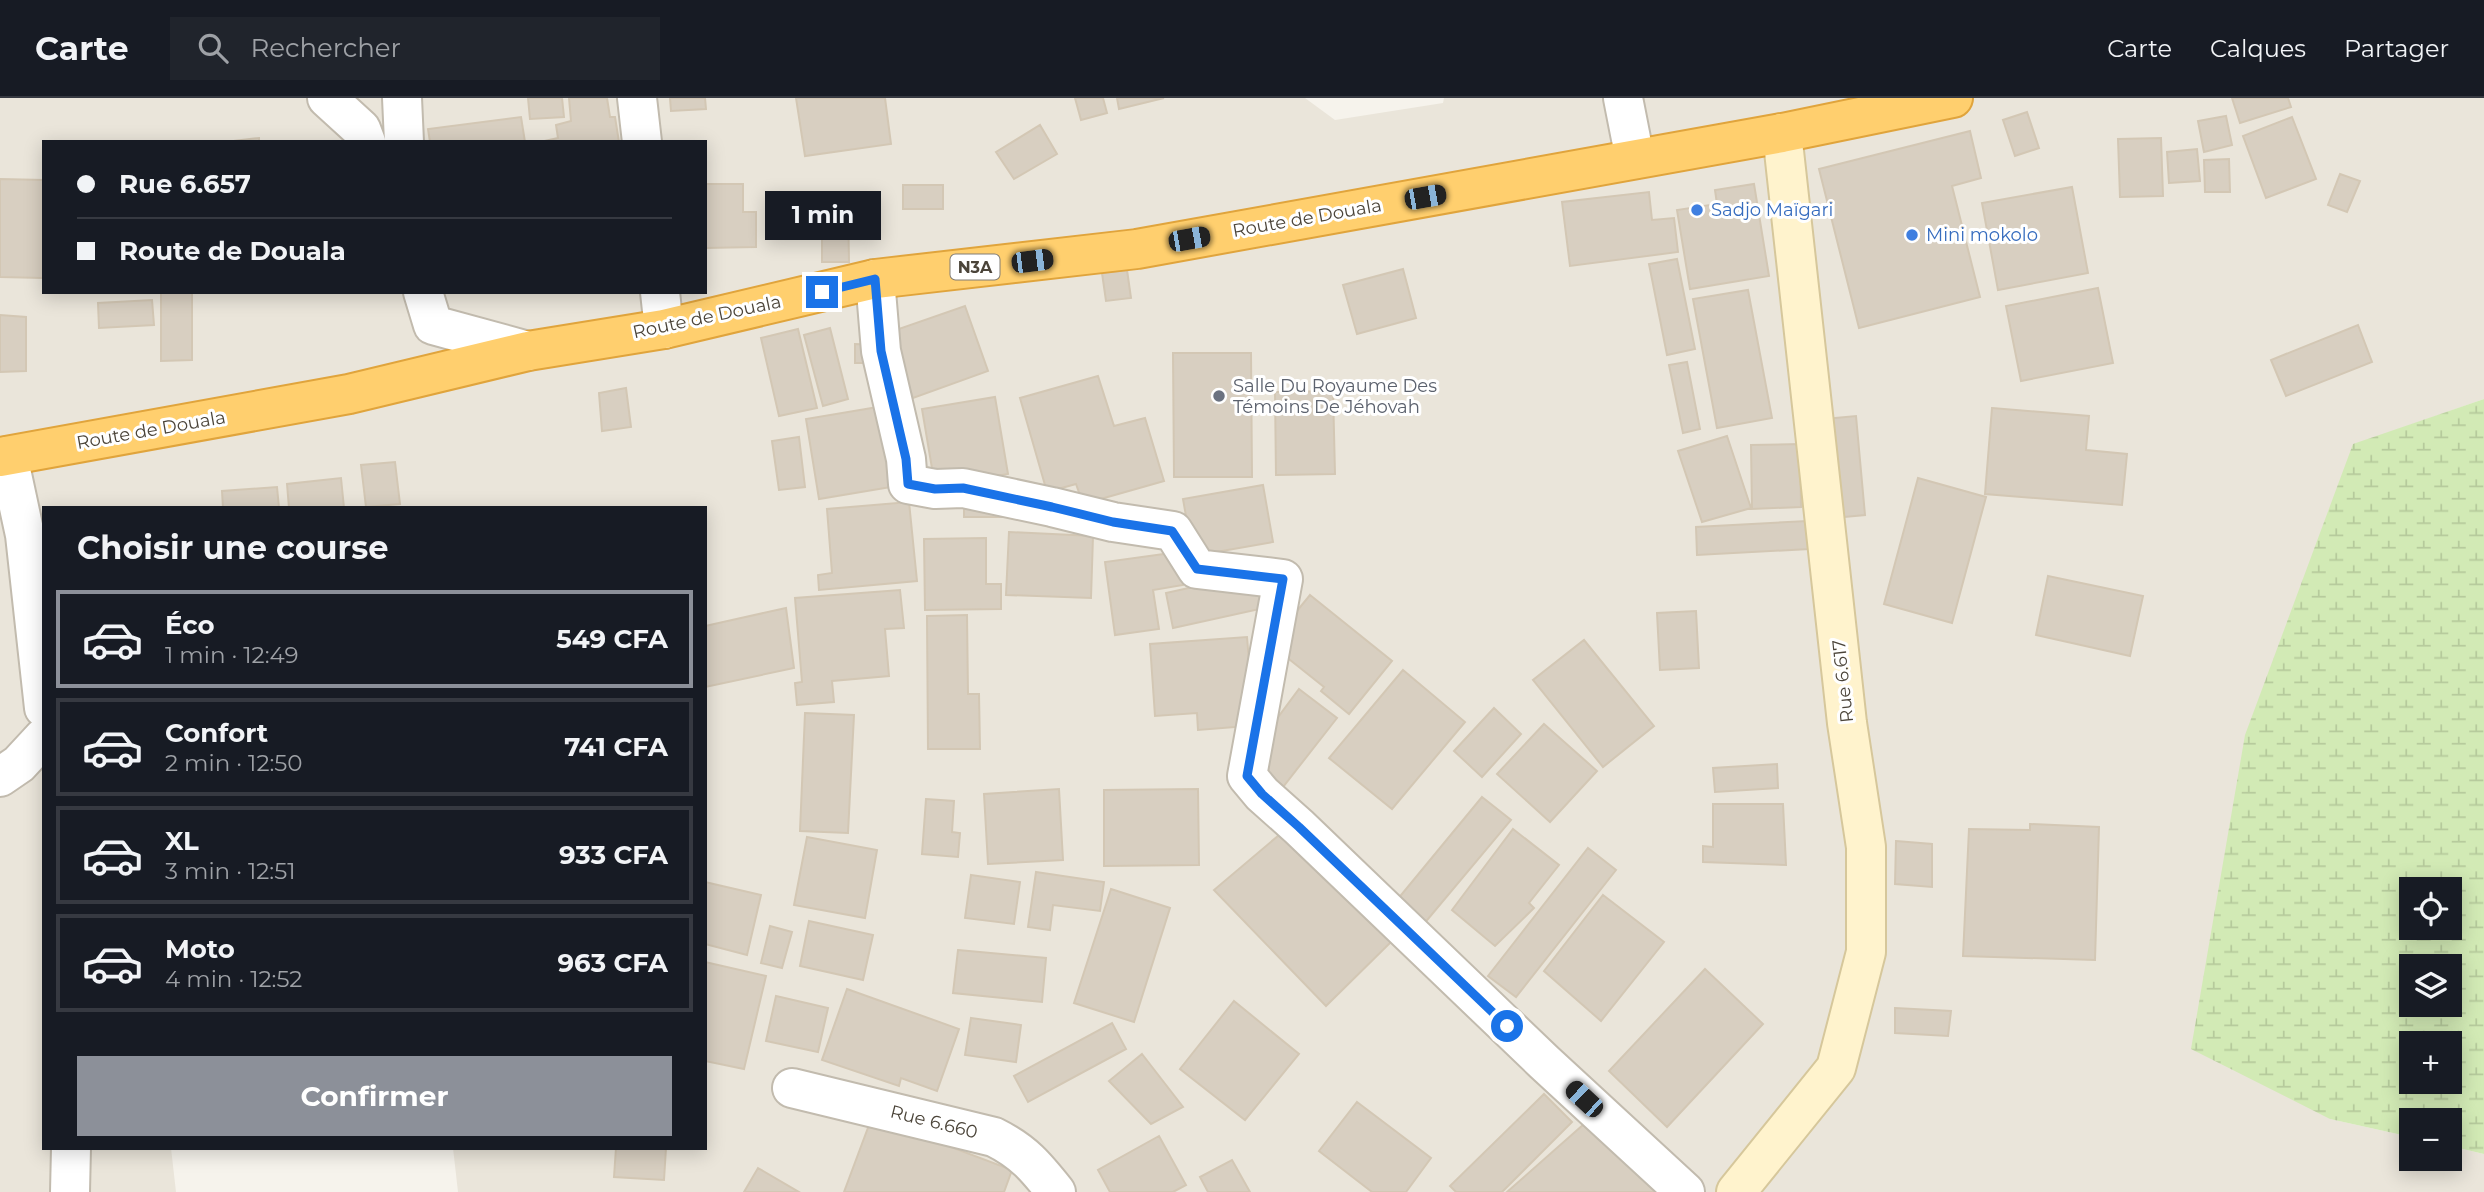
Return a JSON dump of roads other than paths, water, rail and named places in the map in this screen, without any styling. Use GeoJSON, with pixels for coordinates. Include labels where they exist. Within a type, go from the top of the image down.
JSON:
{"type":"FeatureCollection","features":[{"type":"Feature","properties":{"kind":"highway","name":"Route de Douala"},"geometry":{"type":"LineString","coordinates":[[4,456],[349,394],[528,351],[662,311],[875,279],[1137,249],[1782,133],[1953,98]]}},
{"type":"Feature","properties":{"kind":"street"},"geometry":{"type":"LineString","coordinates":[[327,98],[361,129],[365,140]]}},
{"type":"Feature","properties":{"kind":"street"},"geometry":{"type":"LineString","coordinates":[[402,98],[404,140]]}},
{"type":"Feature","properties":{"kind":"street"},"geometry":{"type":"LineString","coordinates":[[637,98],[642,140]]}},
{"type":"Feature","properties":{"kind":"street"},"geometry":{"type":"LineString","coordinates":[[1623,98],[1635,159]]}},
{"type":"Feature","properties":{"kind":"street","name":"Rue 6.617"},"geometry":{"type":"LineString","coordinates":[[1736,1192],[1836,1068],[1866,952],[1866,847],[1847,723],[1782,133]]}},
{"type":"Feature","properties":{"kind":"street"},"geometry":{"type":"LineString","coordinates":[[875,279],[881,351],[906,459],[908,484],[935,489],[963,488],[1113,522],[1172,531],[1197,569],[1283,579],[1247,776],[1262,794],[1544,1062],[1685,1192]]}},
{"type":"Feature","properties":{"kind":"street"},"geometry":{"type":"LineString","coordinates":[[424,294],[433,325],[528,351]]}},
{"type":"Feature","properties":{"kind":"street"},"geometry":{"type":"LineString","coordinates":[[4,456],[25,535],[42,690]]}},
{"type":"Feature","properties":{"kind":"street"},"geometry":{"type":"LineString","coordinates":[[0,777],[19,764],[42,739]]}},
{"type":"Feature","properties":{"kind":"street","name":"Rue 6.660"},"geometry":{"type":"LineString","coordinates":[[792,1088],[994,1137],[1015,1147],[1056,1192]]}},
{"type":"Feature","properties":{"kind":"street"},"geometry":{"type":"LineString","coordinates":[[70,1192],[71,1150]]}},
{"type":"Feature","properties":{"kind":"place","name":"Sadjo Maïgari"},"geometry":{"type":"Point","coordinates":[1697,210]}},
{"type":"Feature","properties":{"kind":"place","name":"Mini mokolo"},"geometry":{"type":"Point","coordinates":[1912,235]}},
{"type":"Feature","properties":{"kind":"place","name":"Salle Du Royaume Des Témoins De Jéhovah"},"geometry":{"type":"Point","coordinates":[1219,396]}}]}
